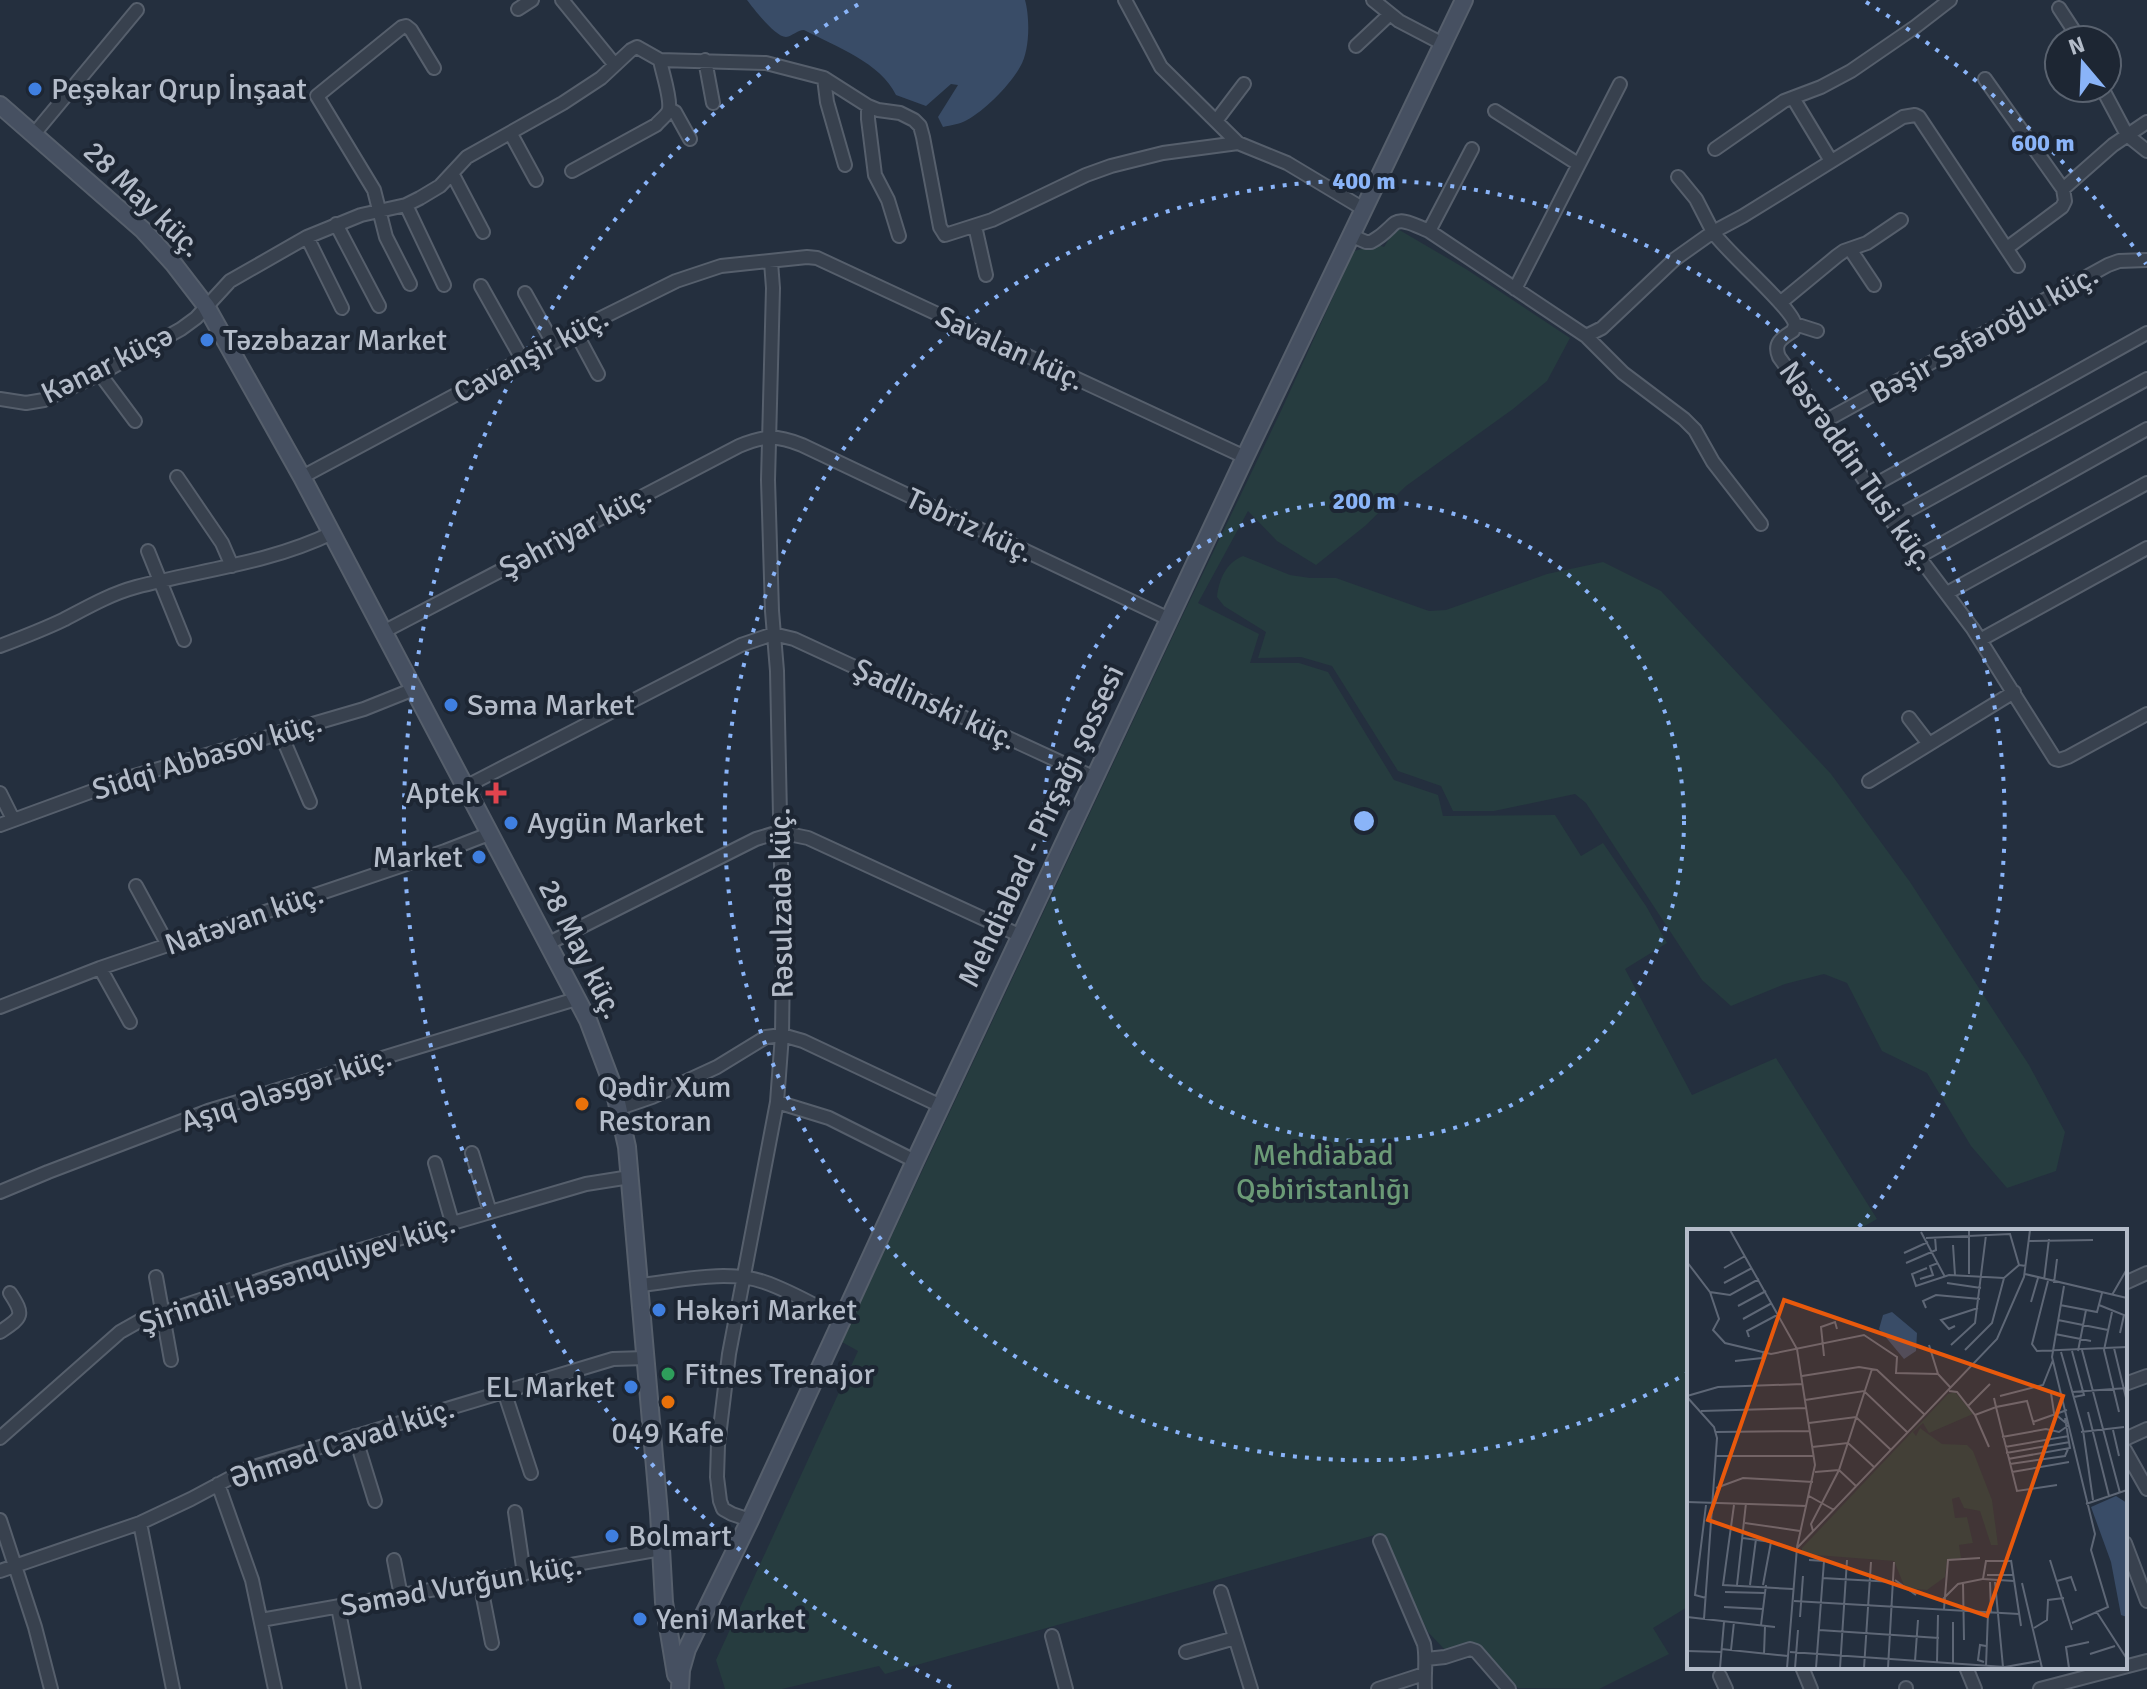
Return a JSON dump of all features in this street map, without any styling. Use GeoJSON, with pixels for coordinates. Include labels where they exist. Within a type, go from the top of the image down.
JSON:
{"type":"FeatureCollection","features":[{"type":"Feature","properties":{"kind":"main road","name":"Mehdiabad - Pirşağı şossesi"},"geometry":{"type":"LineString","coordinates":[[680,1686],[682,1662],[679,1650],[700,1624],[750,1520],[1245,457],[1464,0]]}},
{"type":"Feature","properties":{"kind":"main road","name":"28 May küç."},"geometry":{"type":"LineString","coordinates":[[0,106],[143,230],[206,306],[332,533],[588,1020],[620,1108],[627,1147],[666,1619],[679,1650]]}},
{"type":"Feature","properties":{"kind":"main road"},"geometry":{"type":"LineString","coordinates":[[666,1619],[680,1627],[700,1624]]}},
{"type":"Feature","properties":{"kind":"street"},"geometry":{"type":"LineString","coordinates":[[518,9],[532,0]]}},
{"type":"Feature","properties":{"kind":"street"},"geometry":{"type":"LineString","coordinates":[[562,0],[615,65]]}},
{"type":"Feature","properties":{"kind":"street"},"geometry":{"type":"LineString","coordinates":[[1125,0],[1161,67],[1238,143],[1287,163],[1362,208]]}},
{"type":"Feature","properties":{"kind":"street"},"geometry":{"type":"LineString","coordinates":[[1373,0],[1389,15],[1443,44]]}},
{"type":"Feature","properties":{"kind":"street"},"geometry":{"type":"LineString","coordinates":[[1715,149],[1769,110],[1838,78],[1950,0]]}},
{"type":"Feature","properties":{"kind":"street"},"geometry":{"type":"LineString","coordinates":[[2059,8],[2070,24]]}},
{"type":"Feature","properties":{"kind":"street"},"geometry":{"type":"LineString","coordinates":[[34,134],[137,10]]}},
{"type":"Feature","properties":{"kind":"street"},"geometry":{"type":"LineString","coordinates":[[1356,46],[1389,15]]}},
{"type":"Feature","properties":{"kind":"street"},"geometry":{"type":"LineString","coordinates":[[410,284],[386,237],[374,190],[317,96],[406,26],[434,68]]}},
{"type":"Feature","properties":{"kind":"street","name":"Kənar küçə"},"geometry":{"type":"LineString","coordinates":[[0,399],[26,403],[44,400],[100,374],[181,329],[196,318],[230,281],[307,237],[336,224],[406,205],[440,186],[479,148],[511,134],[563,103],[631,50],[637,47],[660,60]]}},
{"type":"Feature","properties":{"kind":"street"},"geometry":{"type":"LineString","coordinates":[[572,171],[656,125],[669,109],[660,60],[766,63],[824,78],[868,106],[900,113],[914,120],[920,126],[945,235],[975,226],[1111,166],[1163,153],[1238,143]]}},
{"type":"Feature","properties":{"kind":"street"},"geometry":{"type":"LineString","coordinates":[[705,60],[713,103]]}},
{"type":"Feature","properties":{"kind":"street"},"geometry":{"type":"LineString","coordinates":[[824,78],[827,102],[845,165]]}},
{"type":"Feature","properties":{"kind":"street"},"geometry":{"type":"LineString","coordinates":[[1985,79],[2063,189],[2065,201],[2062,207],[2007,248]]}},
{"type":"Feature","properties":{"kind":"street"},"geometry":{"type":"LineString","coordinates":[[1216,121],[1244,84]]}},
{"type":"Feature","properties":{"kind":"street"},"geometry":{"type":"LineString","coordinates":[[1515,289],[1620,84]]}},
{"type":"Feature","properties":{"kind":"street"},"geometry":{"type":"LineString","coordinates":[[1793,98],[1831,161]]}},
{"type":"Feature","properties":{"kind":"street"},"geometry":{"type":"LineString","coordinates":[[2111,104],[2127,135],[2147,151]]}},
{"type":"Feature","properties":{"kind":"street"},"geometry":{"type":"LineString","coordinates":[[868,106],[875,175],[888,200],[899,236]]}},
{"type":"Feature","properties":{"kind":"street"},"geometry":{"type":"LineString","coordinates":[[669,109],[679,117],[690,139]]}},
{"type":"Feature","properties":{"kind":"street"},"geometry":{"type":"LineString","coordinates":[[1495,111],[1578,164]]}},
{"type":"Feature","properties":{"kind":"street"},"geometry":{"type":"LineString","coordinates":[[1586,336],[1602,328],[1675,259],[1713,232],[1903,117],[1915,115],[2018,266]]}},
{"type":"Feature","properties":{"kind":"street"},"geometry":{"type":"LineString","coordinates":[[2063,189],[2098,157],[2147,122]]}},
{"type":"Feature","properties":{"kind":"street"},"geometry":{"type":"LineString","coordinates":[[511,134],[536,180]]}},
{"type":"Feature","properties":{"kind":"street"},"geometry":{"type":"LineString","coordinates":[[1429,231],[1472,149]]}},
{"type":"Feature","properties":{"kind":"street"},"geometry":{"type":"LineString","coordinates":[[452,173],[483,232]]}},
{"type":"Feature","properties":{"kind":"street","name":"Nəsrəddin Tusi küç."},"geometry":{"type":"LineString","coordinates":[[1678,177],[1696,199],[1720,244],[1780,303],[1795,324],[1793,331],[1779,340],[1777,352],[1891,520],[1980,640],[2055,759],[2068,757],[2147,714]]}},
{"type":"Feature","properties":{"kind":"street"},"geometry":{"type":"LineString","coordinates":[[406,205],[444,285]]}},
{"type":"Feature","properties":{"kind":"street"},"geometry":{"type":"LineString","coordinates":[[1350,235],[1371,242],[1402,220],[1429,231],[1586,336],[1623,373],[1695,430],[1713,462],[1761,524]]}},
{"type":"Feature","properties":{"kind":"street"},"geometry":{"type":"LineString","coordinates":[[1780,303],[1837,256],[1867,243],[1901,220]]}},
{"type":"Feature","properties":{"kind":"street"},"geometry":{"type":"LineString","coordinates":[[336,224],[379,306]]}},
{"type":"Feature","properties":{"kind":"street"},"geometry":{"type":"LineString","coordinates":[[975,226],[986,275]]}},
{"type":"Feature","properties":{"kind":"street"},"geometry":{"type":"LineString","coordinates":[[307,237],[342,308]]}},
{"type":"Feature","properties":{"kind":"street"},"geometry":{"type":"LineString","coordinates":[[1850,249],[1874,285]]}},
{"type":"Feature","properties":{"kind":"street","name":"Savalan küç."},"geometry":{"type":"LineString","coordinates":[[771,262],[817,258],[1245,457]]}},
{"type":"Feature","properties":{"kind":"street","name":"Bəşir Səfəroğlu küç."},"geometry":{"type":"LineString","coordinates":[[1825,421],[2108,265],[2119,261],[2147,260]]}},
{"type":"Feature","properties":{"kind":"street","name":"Cavanşir küç."},"geometry":{"type":"LineString","coordinates":[[302,477],[575,331],[676,281],[721,266],[771,262]]}},
{"type":"Feature","properties":{"kind":"street","name":"Rəsulzadə küç."},"geometry":{"type":"LineString","coordinates":[[750,1520],[723,1509],[717,1477],[729,1354],[777,1102],[782,1035],[777,671],[768,480],[771,262]]}},
{"type":"Feature","properties":{"kind":"street"},"geometry":{"type":"LineString","coordinates":[[481,286],[522,359]]}},
{"type":"Feature","properties":{"kind":"street"},"geometry":{"type":"LineString","coordinates":[[525,293],[553,343]]}},
{"type":"Feature","properties":{"kind":"street"},"geometry":{"type":"LineString","coordinates":[[1795,324],[1817,331]]}},
{"type":"Feature","properties":{"kind":"street"},"geometry":{"type":"LineString","coordinates":[[575,331],[598,374]]}},
{"type":"Feature","properties":{"kind":"street"},"geometry":{"type":"LineString","coordinates":[[1869,488],[2147,333]]}},
{"type":"Feature","properties":{"kind":"street"},"geometry":{"type":"LineString","coordinates":[[100,374],[135,421]]}},
{"type":"Feature","properties":{"kind":"street"},"geometry":{"type":"LineString","coordinates":[[1891,520],[2147,379]]}},
{"type":"Feature","properties":{"kind":"street"},"geometry":{"type":"LineString","coordinates":[[1918,557],[2147,429]]}},
{"type":"Feature","properties":{"kind":"street","name":"Təbriz küç."},"geometry":{"type":"LineString","coordinates":[[769,436],[802,445],[1169,619]]}},
{"type":"Feature","properties":{"kind":"street","name":"Şəhriyar küç."},"geometry":{"type":"LineString","coordinates":[[383,632],[739,446],[769,436]]}},
{"type":"Feature","properties":{"kind":"street"},"geometry":{"type":"LineString","coordinates":[[177,477],[222,543],[232,566]]}},
{"type":"Feature","properties":{"kind":"street"},"geometry":{"type":"LineString","coordinates":[[1947,593],[2147,483]]}},
{"type":"Feature","properties":{"kind":"street"},"geometry":{"type":"LineString","coordinates":[[0,646],[117,594],[303,546],[332,533]]}},
{"type":"Feature","properties":{"kind":"street"},"geometry":{"type":"LineString","coordinates":[[1980,640],[2147,548]]}},
{"type":"Feature","properties":{"kind":"street"},"geometry":{"type":"LineString","coordinates":[[148,551],[184,640]]}},
{"type":"Feature","properties":{"kind":"street"},"geometry":{"type":"LineString","coordinates":[[465,787],[741,645],[773,634]]}},
{"type":"Feature","properties":{"kind":"street","name":"Şadlinski küç."},"geometry":{"type":"LineString","coordinates":[[773,634],[794,639],[1095,778]]}},
{"type":"Feature","properties":{"kind":"street","name":"Sidqi Abbasov küç."},"geometry":{"type":"LineString","coordinates":[[0,825],[131,777],[364,709],[414,689]]}},
{"type":"Feature","properties":{"kind":"street"},"geometry":{"type":"LineString","coordinates":[[1869,781],[2014,692]]}},
{"type":"Feature","properties":{"kind":"street"},"geometry":{"type":"LineString","coordinates":[[1909,718],[1929,744]]}},
{"type":"Feature","properties":{"kind":"street"},"geometry":{"type":"LineString","coordinates":[[280,732],[310,802]]}},
{"type":"Feature","properties":{"kind":"street"},"geometry":{"type":"LineString","coordinates":[[0,793],[13,819]]}},
{"type":"Feature","properties":{"kind":"street"},"geometry":{"type":"LineString","coordinates":[[547,944],[756,839],[779,832],[808,838],[1021,936]]}},
{"type":"Feature","properties":{"kind":"street","name":"Natəvan küç."},"geometry":{"type":"LineString","coordinates":[[0,1007],[100,968],[489,834]]}},
{"type":"Feature","properties":{"kind":"street"},"geometry":{"type":"LineString","coordinates":[[136,886],[168,945]]}},
{"type":"Feature","properties":{"kind":"street"},"geometry":{"type":"LineString","coordinates":[[100,968],[130,1022]]}},
{"type":"Feature","properties":{"kind":"street","name":"Aşıq Ələsgər küç."},"geometry":{"type":"LineString","coordinates":[[0,1192],[208,1111],[576,999]]}},
{"type":"Feature","properties":{"kind":"street"},"geometry":{"type":"LineString","coordinates":[[620,1108],[717,1067],[766,1037],[782,1035],[803,1041],[941,1106]]}},
{"type":"Feature","properties":{"kind":"street"},"geometry":{"type":"LineString","coordinates":[[777,1102],[829,1118],[915,1161]]}},
{"type":"Feature","properties":{"kind":"street"},"geometry":{"type":"LineString","coordinates":[[472,1153],[490,1212]]}},
{"type":"Feature","properties":{"kind":"street"},"geometry":{"type":"LineString","coordinates":[[435,1163],[452,1222]]}},
{"type":"Feature","properties":{"kind":"street","name":"Şirindil Həsənquliyev küç."},"geometry":{"type":"LineString","coordinates":[[0,1438],[120,1332],[143,1319],[452,1222],[586,1184],[630,1177]]}},
{"type":"Feature","properties":{"kind":"street"},"geometry":{"type":"LineString","coordinates":[[2127,1282],[2147,1273]]}},
{"type":"Feature","properties":{"kind":"street"},"geometry":{"type":"LineString","coordinates":[[156,1277],[171,1360]]}},
{"type":"Feature","properties":{"kind":"street"},"geometry":{"type":"LineString","coordinates":[[640,1285],[719,1277],[744,1278],[763,1282],[843,1320]]}},
{"type":"Feature","properties":{"kind":"street"},"geometry":{"type":"LineString","coordinates":[[0,1332],[21,1316],[20,1307],[10,1293]]}},
{"type":"Feature","properties":{"kind":"street","name":"Əhməd Cavad küç."},"geometry":{"type":"LineString","coordinates":[[0,1571],[140,1523],[247,1469],[613,1359],[646,1358]]}},
{"type":"Feature","properties":{"kind":"street"},"geometry":{"type":"LineString","coordinates":[[2127,1383],[2147,1376]]}},
{"type":"Feature","properties":{"kind":"street"},"geometry":{"type":"LineString","coordinates":[[504,1391],[531,1473]]}},
{"type":"Feature","properties":{"kind":"street"},"geometry":{"type":"LineString","coordinates":[[2127,1438],[2147,1429]]}},
{"type":"Feature","properties":{"kind":"street"},"geometry":{"type":"LineString","coordinates":[[355,1436],[375,1501]]}},
{"type":"Feature","properties":{"kind":"street"},"geometry":{"type":"LineString","coordinates":[[2127,1454],[2147,1489]]}},
{"type":"Feature","properties":{"kind":"street"},"geometry":{"type":"LineString","coordinates":[[218,1484],[241,1546],[275,1689]]}},
{"type":"Feature","properties":{"kind":"street"},"geometry":{"type":"LineString","coordinates":[[515,1512],[524,1574]]}},
{"type":"Feature","properties":{"kind":"street"},"geometry":{"type":"LineString","coordinates":[[0,1520],[51,1689]]}},
{"type":"Feature","properties":{"kind":"street"},"geometry":{"type":"LineString","coordinates":[[140,1523],[173,1689]]}},
{"type":"Feature","properties":{"kind":"street"},"geometry":{"type":"LineString","coordinates":[[1380,1541],[1424,1644],[1425,1689]]}},
{"type":"Feature","properties":{"kind":"street"},"geometry":{"type":"LineString","coordinates":[[2127,1548],[2147,1601]]}},
{"type":"Feature","properties":{"kind":"street","name":"Səməd Vurğun küç."},"geometry":{"type":"LineString","coordinates":[[261,1620],[661,1549]]}},
{"type":"Feature","properties":{"kind":"street"},"geometry":{"type":"LineString","coordinates":[[394,1560],[401,1596]]}},
{"type":"Feature","properties":{"kind":"street"},"geometry":{"type":"LineString","coordinates":[[480,1582],[492,1643]]}},
{"type":"Feature","properties":{"kind":"street"},"geometry":{"type":"LineString","coordinates":[[1221,1592],[1251,1689]]}},
{"type":"Feature","properties":{"kind":"street"},"geometry":{"type":"LineString","coordinates":[[338,1607],[354,1689]]}},
{"type":"Feature","properties":{"kind":"street"},"geometry":{"type":"LineString","coordinates":[[1052,1636],[1066,1689]]}},
{"type":"Feature","properties":{"kind":"street"},"geometry":{"type":"LineString","coordinates":[[1186,1652],[1235,1638]]}},
{"type":"Feature","properties":{"kind":"street"},"geometry":{"type":"LineString","coordinates":[[1426,1659],[1470,1649],[1476,1651],[1509,1689]]}},
{"type":"Feature","properties":{"kind":"street"},"geometry":{"type":"LineString","coordinates":[[2127,1664],[2147,1661]]}},
{"type":"Feature","properties":{"kind":"street"},"geometry":{"type":"LineString","coordinates":[[1807,1669],[1811,1689]]}},
{"type":"Feature","properties":{"kind":"street"},"geometry":{"type":"LineString","coordinates":[[1967,1669],[1975,1689]]}},
{"type":"Feature","properties":{"kind":"street"},"geometry":{"type":"LineString","coordinates":[[2040,1689],[2075,1673],[2099,1669]]}},
{"type":"Feature","properties":{"kind":"street"},"geometry":{"type":"LineString","coordinates":[[1378,1689],[1424,1674]]}},
{"type":"Feature","properties":{"kind":"street"},"geometry":{"type":"LineString","coordinates":[[1720,1676],[1726,1689]]}},
{"type":"Feature","properties":{"kind":"green space","name":"Mehdiabad Qəbiristanlığı"},"geometry":{"type":"Polygon","coordinates":[[[1396,228],[1466,269],[1570,338],[1547,381],[1406,486],[1365,526],[1316,565],[1277,541],[1248,511],[1198,603],[1259,634],[1250,663],[1299,663],[1328,672],[1394,780],[1438,795],[1443,816],[1555,815],[1581,856],[1603,843],[1667,943],[1625,969],[1692,1095],[1776,1058],[1877,1219],[1860,1229],[1687,1229],[1687,1607],[1653,1628],[1669,1654],[1599,1689],[1518,1688],[1470,1642],[1447,1652],[1428,1632],[1382,1533],[885,1674],[879,1666],[782,1689],[725,1689],[716,1660],[858,1351],[842,1342],[1354,251],[1378,245],[1384,247],[1396,228]]]}},
{"type":"Feature","properties":{"kind":"green space"},"geometry":{"type":"Polygon","coordinates":[[[1243,556],[1290,575],[1336,578],[1429,611],[1446,610],[1547,574],[1603,562],[1661,591],[1831,774],[1910,882],[2029,1065],[2065,1132],[2056,1171],[2007,1188],[1971,1146],[1927,1073],[1882,1051],[1847,983],[1824,974],[1785,984],[1731,1006],[1702,980],[1586,803],[1575,794],[1494,811],[1453,811],[1441,786],[1398,771],[1332,666],[1301,657],[1258,658],[1266,632],[1224,606],[1217,597],[1224,572],[1243,556]]]}},
{"type":"Feature","properties":{"kind":"water"},"geometry":{"type":"Polygon","coordinates":[[[747,0],[1025,0],[1027,44],[1020,67],[996,96],[967,120],[943,127],[938,117],[958,85],[951,84],[926,106],[896,95],[880,74],[843,49],[804,30],[781,36],[747,0]]]}},
{"type":"Feature","properties":{"kind":"place","name":"Peşəkar Qrup İnşaat"},"geometry":{"type":"Point","coordinates":[35,89]}},
{"type":"Feature","properties":{"kind":"place","name":"Təzəbazar Market"},"geometry":{"type":"Point","coordinates":[207,340]}},
{"type":"Feature","properties":{"kind":"place","name":"Səma Market"},"geometry":{"type":"Point","coordinates":[451,705]}},
{"type":"Feature","properties":{"kind":"place","name":"Aptek"},"geometry":{"type":"Point","coordinates":[496,793]}},
{"type":"Feature","properties":{"kind":"place","name":"Aygün Market"},"geometry":{"type":"Point","coordinates":[511,823]}},
{"type":"Feature","properties":{"kind":"place","name":"Market"},"geometry":{"type":"Point","coordinates":[479,857]}},
{"type":"Feature","properties":{"kind":"place","name":"Qədir Xum Restoran"},"geometry":{"type":"Point","coordinates":[582,1104]}},
{"type":"Feature","properties":{"kind":"place","name":"Həkəri Market"},"geometry":{"type":"Point","coordinates":[659,1310]}},
{"type":"Feature","properties":{"kind":"place","name":"Fitnes Trenajor"},"geometry":{"type":"Point","coordinates":[668,1374]}},
{"type":"Feature","properties":{"kind":"place","name":"EL Market"},"geometry":{"type":"Point","coordinates":[631,1387]}},
{"type":"Feature","properties":{"kind":"place","name":"049 Kafe"},"geometry":{"type":"Point","coordinates":[668,1402]}},
{"type":"Feature","properties":{"kind":"place","name":"Bolmart"},"geometry":{"type":"Point","coordinates":[612,1536]}},
{"type":"Feature","properties":{"kind":"place","name":"Yeni Market"},"geometry":{"type":"Point","coordinates":[640,1619]}}]}
